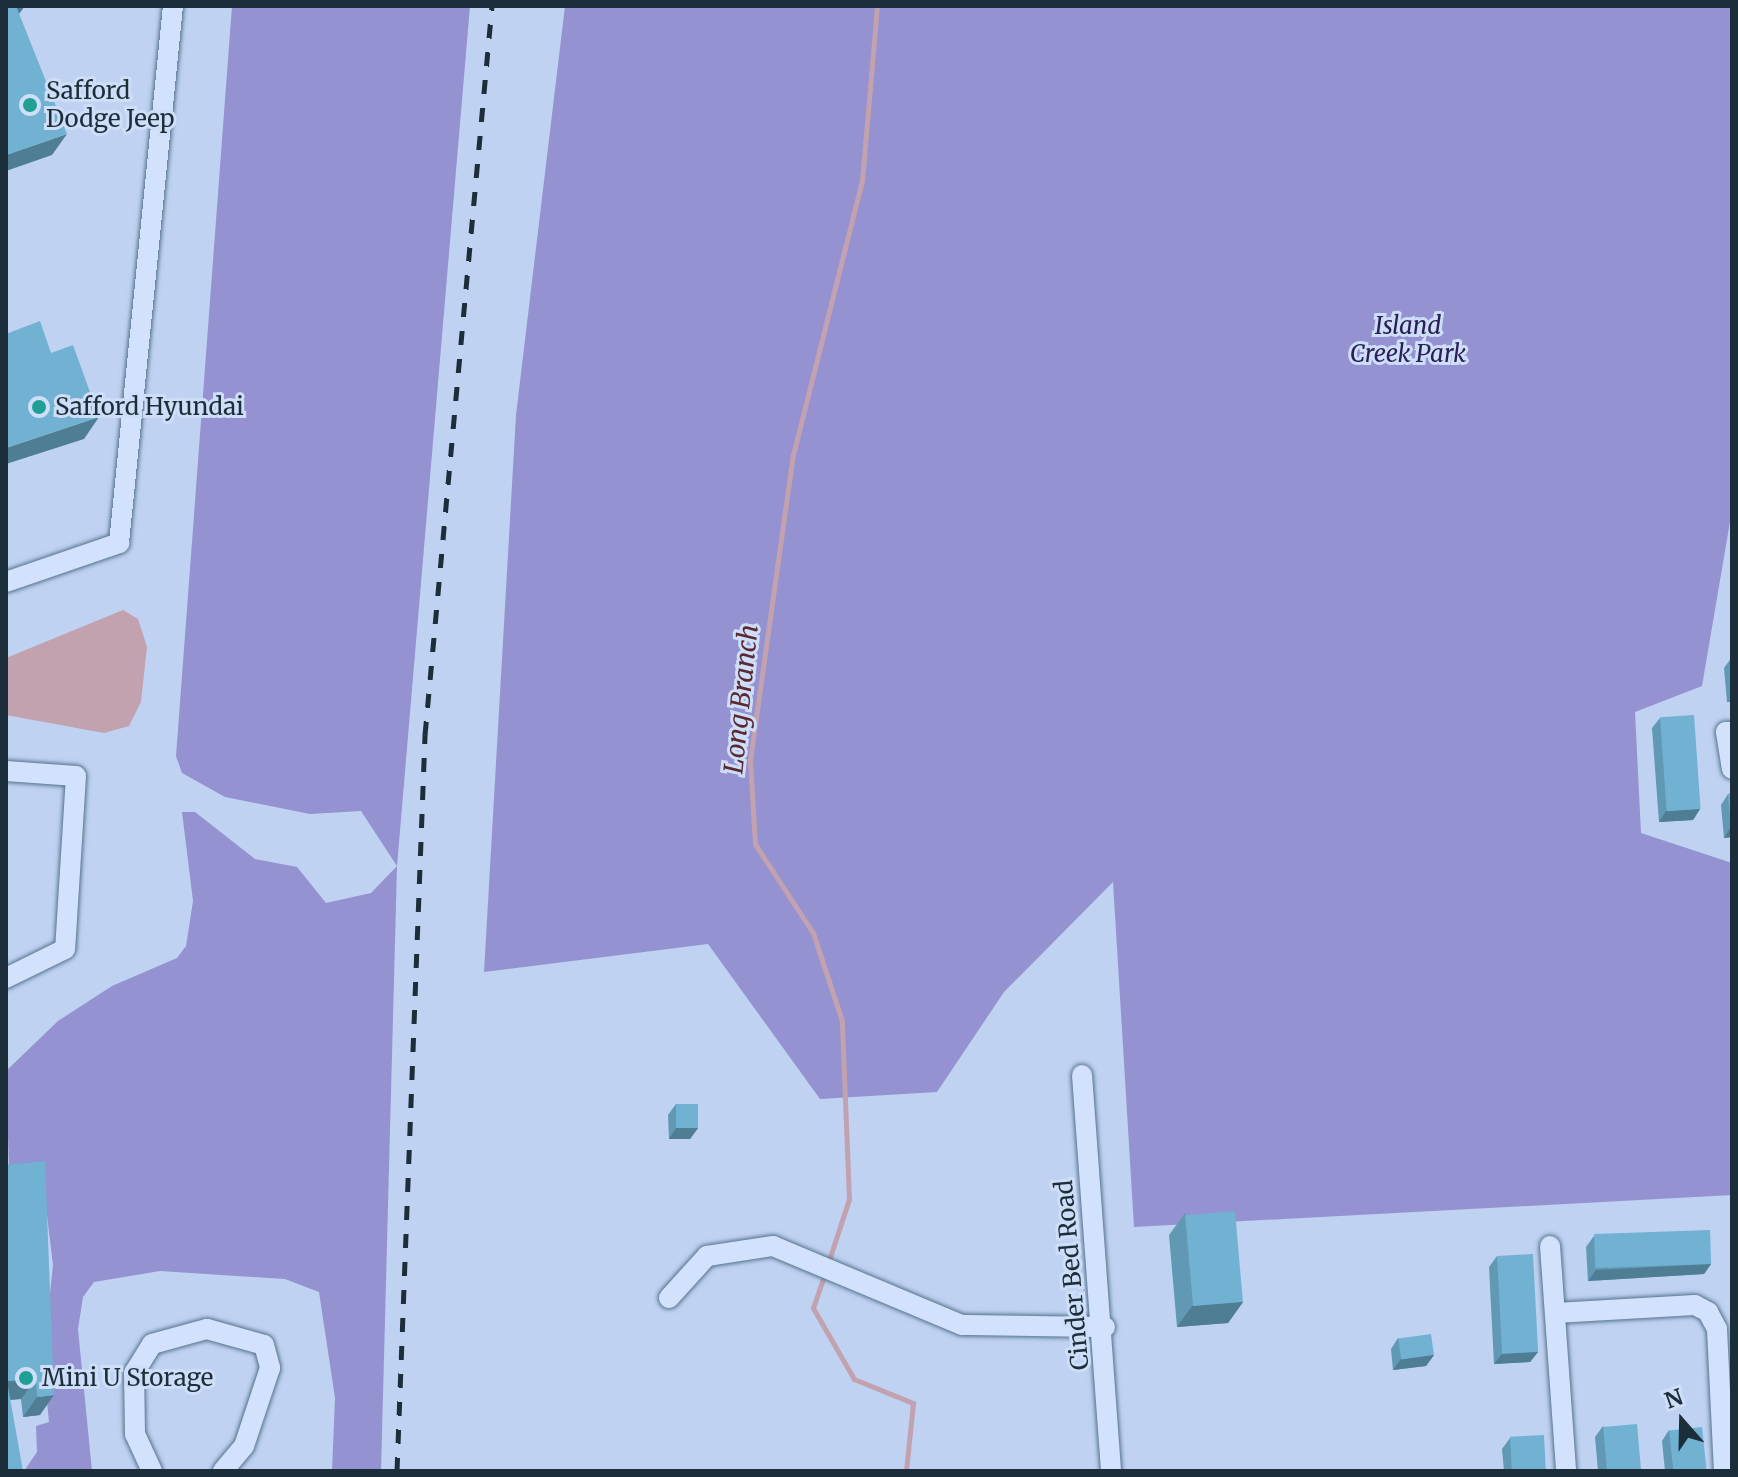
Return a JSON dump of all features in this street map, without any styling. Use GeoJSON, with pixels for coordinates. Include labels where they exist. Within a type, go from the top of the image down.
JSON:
{"type":"FeatureCollection","features":[{"type":"Feature","properties":{"kind":"street"},"geometry":{"type":"LineString","coordinates":[[6,582],[119,543],[173,6]]}},
{"type":"Feature","properties":{"kind":"street"},"geometry":{"type":"LineString","coordinates":[[1732,732],[1726,732],[1732,769]]}},
{"type":"Feature","properties":{"kind":"street"},"geometry":{"type":"LineString","coordinates":[[6,771],[76,776],[65,949],[6,978]]}},
{"type":"Feature","properties":{"kind":"street","name":"Cinder Bed Road"},"geometry":{"type":"LineString","coordinates":[[1082,1075],[1105,1327],[1111,1471]]}},
{"type":"Feature","properties":{"kind":"street"},"geometry":{"type":"LineString","coordinates":[[669,1298],[681,1276],[728,1248],[773,1246],[830,1267],[962,1325],[1105,1327]]}},
{"type":"Feature","properties":{"kind":"street"},"geometry":{"type":"LineString","coordinates":[[1550,1246],[1566,1471]]}},
{"type":"Feature","properties":{"kind":"street"},"geometry":{"type":"LineString","coordinates":[[1555,1313],[1695,1305],[1708,1312],[1717,1329],[1724,1471]]}},
{"type":"Feature","properties":{"kind":"street"},"geometry":{"type":"LineString","coordinates":[[152,1471],[135,1434],[134,1373],[152,1344],[207,1329],[264,1345],[270,1368],[244,1446],[223,1471]]}},
{"type":"Feature","properties":{"kind":"green space"},"geometry":{"type":"Polygon","coordinates":[[[232,6],[470,6],[397,866],[361,811],[310,814],[225,797],[182,773],[176,756],[232,6]]]}},
{"type":"Feature","properties":{"kind":"green space","name":"Island Creek Park"},"geometry":{"type":"Polygon","coordinates":[[[565,6],[1732,6],[1732,510],[1702,686],[1635,712],[1641,833],[1732,863],[1732,1195],[1134,1227],[1113,882],[1004,992],[937,1092],[820,1099],[708,944],[484,972],[516,415],[565,6]]]}},
{"type":"Feature","properties":{"kind":"green space"},"geometry":{"type":"Polygon","coordinates":[[[182,812],[195,812],[255,859],[297,867],[326,903],[371,893],[397,866],[381,1471],[332,1471],[335,1398],[319,1292],[285,1279],[160,1271],[94,1282],[83,1297],[78,1329],[92,1471],[24,1471],[37,1452],[36,1426],[49,1422],[43,1361],[53,1265],[41,1166],[9,1169],[6,1071],[58,1021],[112,986],[177,958],[186,946],[193,901],[182,812]]]}},
{"type":"Feature","properties":{"kind":"shaded area"},"geometry":{"type":"Polygon","coordinates":[[[123,610],[138,619],[147,647],[141,702],[129,726],[104,733],[6,715],[6,658],[123,610]]]}},
{"type":"Feature","properties":{"kind":"building"},"geometry":{"type":"Polygon","coordinates":[[[6,6],[16,6],[67,134],[6,155],[6,6]]]}},
{"type":"Feature","properties":{"kind":"building","name":"Safford Hyundai"},"geometry":{"type":"Polygon","coordinates":[[[40,321],[51,353],[73,345],[99,417],[6,448],[6,334],[40,321]]]}},
{"type":"Feature","properties":{"kind":"building"},"geometry":{"type":"Polygon","coordinates":[[[1694,715],[1701,809],[1667,811],[1660,717],[1694,715]]]}},
{"type":"Feature","properties":{"kind":"building"},"geometry":{"type":"Polygon","coordinates":[[[1732,793],[1732,827],[1731,827],[1728,794],[1732,793]]]}},
{"type":"Feature","properties":{"kind":"building"},"geometry":{"type":"Polygon","coordinates":[[[676,1104],[698,1104],[698,1128],[676,1128],[676,1104]]]}},
{"type":"Feature","properties":{"kind":"building","name":"Mini U Storage"},"geometry":{"type":"Polygon","coordinates":[[[45,1161],[54,1395],[37,1397],[36,1379],[7,1381],[23,1471],[6,1471],[6,1165],[45,1161]]]}},
{"type":"Feature","properties":{"kind":"building"},"geometry":{"type":"Polygon","coordinates":[[[1235,1211],[1243,1302],[1193,1306],[1185,1215],[1235,1211]]]}},
{"type":"Feature","properties":{"kind":"building"},"geometry":{"type":"Polygon","coordinates":[[[1710,1230],[1711,1264],[1595,1268],[1594,1234],[1710,1230]]]}},
{"type":"Feature","properties":{"kind":"building"},"geometry":{"type":"Polygon","coordinates":[[[1533,1254],[1538,1352],[1502,1354],[1497,1256],[1533,1254]]]}},
{"type":"Feature","properties":{"kind":"building"},"geometry":{"type":"Polygon","coordinates":[[[1431,1334],[1434,1355],[1401,1359],[1398,1339],[1431,1334]]]}},
{"type":"Feature","properties":{"kind":"building"},"geometry":{"type":"Polygon","coordinates":[[[1637,1424],[1641,1471],[1607,1471],[1603,1427],[1637,1424]]]}},
{"type":"Feature","properties":{"kind":"building"},"geometry":{"type":"Polygon","coordinates":[[[1702,1427],[1707,1471],[1673,1471],[1669,1430],[1702,1427]]]}},
{"type":"Feature","properties":{"kind":"building"},"geometry":{"type":"Polygon","coordinates":[[[1544,1435],[1546,1471],[1512,1471],[1510,1437],[1544,1435]]]}},
{"type":"Feature","properties":{"kind":"waterway","name":"Long Branch"},"geometry":{"type":"LineString","coordinates":[[828,1263],[849,1199],[842,1021],[813,933],[755,844],[750,760],[793,455],[862,181],[877,6]]}},
{"type":"Feature","properties":{"kind":"waterway","name":"Long Branch"},"geometry":{"type":"LineString","coordinates":[[825,1273],[813,1308],[854,1379],[913,1403],[906,1471]]}},
{"type":"Feature","properties":{"kind":"railway"},"geometry":{"type":"LineString","coordinates":[[397,1471],[425,735],[492,6]]}},
{"type":"Feature","properties":{"kind":"place","name":"Safford Dodge Jeep"},"geometry":{"type":"Point","coordinates":[30,105]}},
{"type":"Feature","properties":{"kind":"place","name":"Safford Hyundai"},"geometry":{"type":"Point","coordinates":[39,407]}},
{"type":"Feature","properties":{"kind":"place","name":"Mini U Storage"},"geometry":{"type":"Point","coordinates":[26,1378]}}]}
